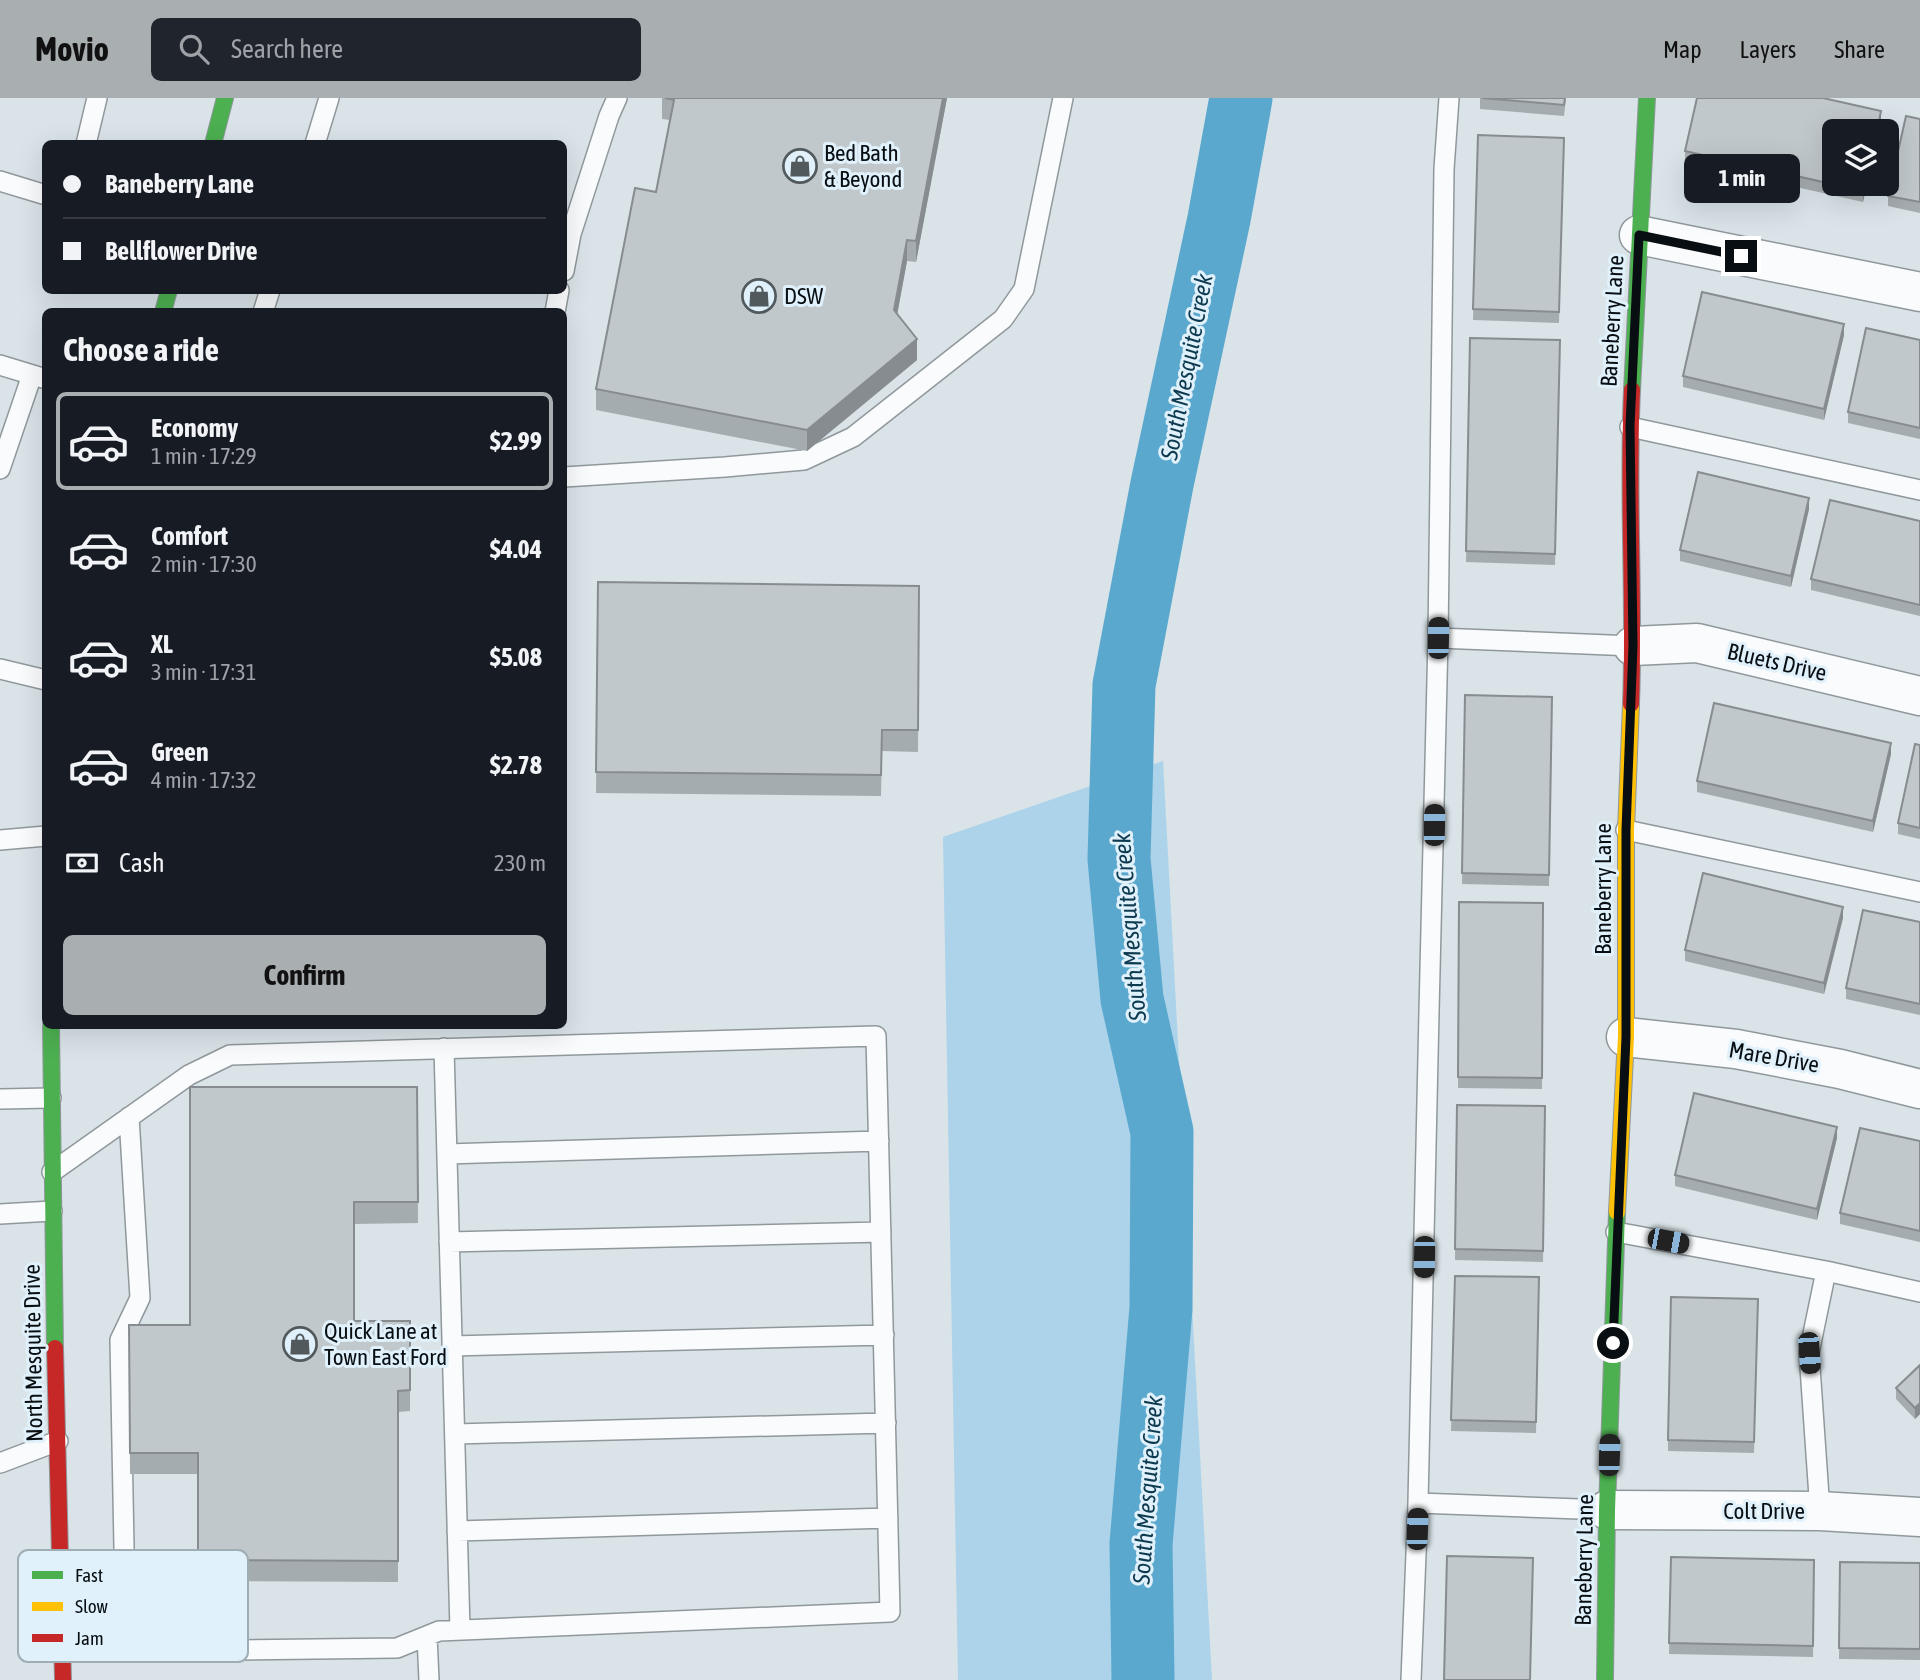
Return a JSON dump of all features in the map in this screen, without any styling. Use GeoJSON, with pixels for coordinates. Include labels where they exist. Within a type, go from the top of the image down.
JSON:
{"type":"FeatureCollection","features":[{"type":"Feature","properties":{"kind":"street"},"geometry":{"type":"LineString","coordinates":[[213,140],[225,98]]}},
{"type":"Feature","properties":{"kind":"street","name":"Baneberry Lane"},"geometry":{"type":"LineString","coordinates":[[1605,1680],[1607,1510],[1616,1232],[1626,1037],[1626,830],[1633,646],[1630,426],[1647,98]]}},
{"type":"Feature","properties":{"kind":"street"},"geometry":{"type":"LineString","coordinates":[[1639,235],[1920,292]]}},
{"type":"Feature","properties":{"kind":"street","name":"Bluets Drive"},"geometry":{"type":"LineString","coordinates":[[1633,646],[1697,643],[1920,696]]}},
{"type":"Feature","properties":{"kind":"street","name":"North Mesquite Drive"},"geometry":{"type":"LineString","coordinates":[[51,1029],[52,1211],[60,1550]]}},
{"type":"Feature","properties":{"kind":"street","name":"Mare Drive"},"geometry":{"type":"LineString","coordinates":[[1626,1037],[1737,1049],[1840,1069],[1920,1090]]}},
{"type":"Feature","properties":{"kind":"street","name":"Colt Drive"},"geometry":{"type":"LineString","coordinates":[[1607,1510],[1820,1511],[1920,1517]]}},
{"type":"Feature","properties":{"kind":"street","name":"North Mesquite Drive"},"geometry":{"type":"LineString","coordinates":[[62,1662],[63,1680]]}},
{"type":"Feature","properties":{"kind":"lane"},"geometry":{"type":"LineString","coordinates":[[87,140],[97,98]]}},
{"type":"Feature","properties":{"kind":"lane"},"geometry":{"type":"LineString","coordinates":[[316,140],[329,98]]}},
{"type":"Feature","properties":{"kind":"lane"},"geometry":{"type":"LineString","coordinates":[[567,255],[571,234],[617,98]]}},
{"type":"Feature","properties":{"kind":"lane"},"geometry":{"type":"LineString","coordinates":[[567,477],[804,460],[853,437],[1003,319],[1024,289],[1063,98]]}},
{"type":"Feature","properties":{"kind":"lane"},"geometry":{"type":"LineString","coordinates":[[1411,1680],[1418,1503],[1438,638],[1444,169],[1449,98]]}},
{"type":"Feature","properties":{"kind":"lane"},"geometry":{"type":"LineString","coordinates":[[0,181],[42,194]]}},
{"type":"Feature","properties":{"kind":"lane"},"geometry":{"type":"LineString","coordinates":[[0,365],[39,377],[0,469]]}},
{"type":"Feature","properties":{"kind":"lane"},"geometry":{"type":"LineString","coordinates":[[1630,426],[1920,490]]}},
{"type":"Feature","properties":{"kind":"lane"},"geometry":{"type":"LineString","coordinates":[[1438,638],[1633,646]]}},
{"type":"Feature","properties":{"kind":"lane"},"geometry":{"type":"LineString","coordinates":[[0,669],[42,679]]}},
{"type":"Feature","properties":{"kind":"lane"},"geometry":{"type":"LineString","coordinates":[[1626,830],[1920,892]]}},
{"type":"Feature","properties":{"kind":"lane"},"geometry":{"type":"LineString","coordinates":[[0,840],[42,836]]}},
{"type":"Feature","properties":{"kind":"lane"},"geometry":{"type":"LineString","coordinates":[[52,1172],[189,1075],[230,1055],[876,1036],[890,1612],[439,1631],[397,1648],[248,1650]]}},
{"type":"Feature","properties":{"kind":"lane"},"geometry":{"type":"LineString","coordinates":[[444,1048],[460,1630]]}},
{"type":"Feature","properties":{"kind":"lane"},"geometry":{"type":"LineString","coordinates":[[0,1099],[51,1098]]}},
{"type":"Feature","properties":{"kind":"lane"},"geometry":{"type":"LineString","coordinates":[[124,1550],[120,1340],[140,1298],[129,1117]]}},
{"type":"Feature","properties":{"kind":"lane"},"geometry":{"type":"LineString","coordinates":[[447,1154],[879,1141]]}},
{"type":"Feature","properties":{"kind":"lane"},"geometry":{"type":"LineString","coordinates":[[0,1214],[52,1211]]}},
{"type":"Feature","properties":{"kind":"lane"},"geometry":{"type":"LineString","coordinates":[[449,1242],[881,1232]]}},
{"type":"Feature","properties":{"kind":"lane"},"geometry":{"type":"LineString","coordinates":[[1616,1232],[1826,1271],[1920,1292]]}},
{"type":"Feature","properties":{"kind":"lane"},"geometry":{"type":"LineString","coordinates":[[1820,1511],[1809,1353],[1826,1271]]}},
{"type":"Feature","properties":{"kind":"lane"},"geometry":{"type":"LineString","coordinates":[[452,1346],[884,1335]]}},
{"type":"Feature","properties":{"kind":"lane"},"geometry":{"type":"LineString","coordinates":[[455,1434],[886,1423]]}},
{"type":"Feature","properties":{"kind":"lane"},"geometry":{"type":"LineString","coordinates":[[0,1463],[58,1441]]}},
{"type":"Feature","properties":{"kind":"lane"},"geometry":{"type":"LineString","coordinates":[[1418,1503],[1607,1510]]}},
{"type":"Feature","properties":{"kind":"lane"},"geometry":{"type":"LineString","coordinates":[[457,1531],[888,1518]]}},
{"type":"Feature","properties":{"kind":"lane"},"geometry":{"type":"LineString","coordinates":[[427,1636],[429,1680]]}},
{"type":"Feature","properties":{"kind":"shaded area"},"geometry":{"type":"Polygon","coordinates":[[[1163,761],[1212,1680],[958,1680],[943,837],[1163,761]]]}},
{"type":"Feature","properties":{"kind":"building"},"geometry":{"type":"Polygon","coordinates":[[[665,98],[943,98],[916,241],[907,240],[894,310],[917,339],[807,430],[596,389],[635,188],[656,192],[674,100],[665,98]]]}},
{"type":"Feature","properties":{"kind":"building"},"geometry":{"type":"Polygon","coordinates":[[[1482,98],[1565,98],[1564,105],[1482,98]]]}},
{"type":"Feature","properties":{"kind":"building"},"geometry":{"type":"Polygon","coordinates":[[[1697,98],[1823,98],[1881,111],[1879,119],[1822,119],[1822,182],[1685,151],[1697,98]]]}},
{"type":"Feature","properties":{"kind":"building"},"geometry":{"type":"Polygon","coordinates":[[[1906,116],[1920,119],[1920,202],[1888,196],[1899,196],[1899,147],[1906,116]]]}},
{"type":"Feature","properties":{"kind":"building"},"geometry":{"type":"Polygon","coordinates":[[[1478,135],[1564,138],[1559,312],[1473,309],[1478,135]]]}},
{"type":"Feature","properties":{"kind":"building"},"geometry":{"type":"Polygon","coordinates":[[[1702,292],[1844,324],[1824,409],[1683,376],[1702,292]]]}},
{"type":"Feature","properties":{"kind":"building"},"geometry":{"type":"Polygon","coordinates":[[[1866,328],[1920,340],[1920,428],[1848,412],[1866,328]]]}},
{"type":"Feature","properties":{"kind":"building"},"geometry":{"type":"Polygon","coordinates":[[[1470,338],[1560,340],[1555,554],[1466,551],[1470,338]]]}},
{"type":"Feature","properties":{"kind":"building"},"geometry":{"type":"Polygon","coordinates":[[[1698,472],[1809,498],[1791,576],[1680,550],[1698,472]]]}},
{"type":"Feature","properties":{"kind":"building"},"geometry":{"type":"Polygon","coordinates":[[[1830,500],[1920,521],[1920,605],[1811,579],[1830,500]]]}},
{"type":"Feature","properties":{"kind":"building"},"geometry":{"type":"Polygon","coordinates":[[[598,582],[919,586],[918,730],[882,730],[881,775],[596,772],[598,582]]]}},
{"type":"Feature","properties":{"kind":"building"},"geometry":{"type":"Polygon","coordinates":[[[1465,695],[1552,697],[1549,875],[1462,873],[1465,695]]]}},
{"type":"Feature","properties":{"kind":"building"},"geometry":{"type":"Polygon","coordinates":[[[1714,703],[1891,743],[1873,821],[1697,781],[1714,703]]]}},
{"type":"Feature","properties":{"kind":"building"},"geometry":{"type":"Polygon","coordinates":[[[1915,744],[1920,745],[1920,828],[1898,823],[1915,744]]]}},
{"type":"Feature","properties":{"kind":"building"},"geometry":{"type":"Polygon","coordinates":[[[1703,873],[1843,907],[1824,983],[1685,950],[1703,873]]]}},
{"type":"Feature","properties":{"kind":"building"},"geometry":{"type":"Polygon","coordinates":[[[1459,902],[1543,903],[1542,1078],[1458,1077],[1459,902]]]}},
{"type":"Feature","properties":{"kind":"building"},"geometry":{"type":"Polygon","coordinates":[[[1863,910],[1920,922],[1920,1004],[1846,988],[1863,910]]]}},
{"type":"Feature","properties":{"kind":"building","name":"Quick Lane at Town East Ford"},"geometry":{"type":"Polygon","coordinates":[[[190,1087],[417,1087],[418,1202],[354,1202],[354,1321],[410,1321],[410,1390],[398,1391],[398,1561],[248,1560],[248,1550],[198,1550],[198,1453],[130,1453],[129,1325],[190,1325],[190,1087]]]}},
{"type":"Feature","properties":{"kind":"building"},"geometry":{"type":"Polygon","coordinates":[[[1694,1093],[1837,1127],[1817,1209],[1675,1175],[1694,1093]]]}},
{"type":"Feature","properties":{"kind":"building"},"geometry":{"type":"Polygon","coordinates":[[[1457,1105],[1545,1106],[1543,1251],[1455,1249],[1457,1105]]]}},
{"type":"Feature","properties":{"kind":"building"},"geometry":{"type":"Polygon","coordinates":[[[1860,1128],[1920,1141],[1920,1231],[1840,1213],[1860,1128]]]}},
{"type":"Feature","properties":{"kind":"building"},"geometry":{"type":"Polygon","coordinates":[[[1455,1276],[1539,1277],[1536,1422],[1451,1420],[1455,1276]]]}},
{"type":"Feature","properties":{"kind":"building"},"geometry":{"type":"Polygon","coordinates":[[[1671,1297],[1758,1299],[1754,1442],[1668,1440],[1671,1297]]]}},
{"type":"Feature","properties":{"kind":"building"},"geometry":{"type":"Polygon","coordinates":[[[1920,1365],[1920,1403],[1915,1408],[1896,1388],[1920,1365]]]}},
{"type":"Feature","properties":{"kind":"building"},"geometry":{"type":"Polygon","coordinates":[[[1447,1556],[1533,1558],[1530,1680],[1444,1680],[1447,1556]]]}},
{"type":"Feature","properties":{"kind":"building"},"geometry":{"type":"Polygon","coordinates":[[[1671,1557],[1814,1560],[1813,1646],[1669,1643],[1671,1557]]]}},
{"type":"Feature","properties":{"kind":"building"},"geometry":{"type":"Polygon","coordinates":[[[1840,1562],[1920,1563],[1920,1649],[1839,1648],[1840,1562]]]}},
{"type":"Feature","properties":{"kind":"waterway","name":"South Mesquite Creek"},"geometry":{"type":"LineString","coordinates":[[1143,1680],[1141,1544],[1161,1308],[1162,1132],[1132,999],[1119,859],[1124,685],[1241,98]]}},
{"type":"Feature","properties":{"kind":"traffic: fast"},"geometry":{"type":"LineString","coordinates":[[214,140],[225,98]]}},
{"type":"Feature","properties":{"kind":"traffic: fast"},"geometry":{"type":"LineString","coordinates":[[1632,390],[1647,98]]}},
{"type":"Feature","properties":{"kind":"traffic: fast"},"geometry":{"type":"LineString","coordinates":[[164,308],[168,294]]}},
{"type":"Feature","properties":{"kind":"traffic: fast"},"geometry":{"type":"LineString","coordinates":[[51,1029],[55,1348]]}},
{"type":"Feature","properties":{"kind":"traffic: fast"},"geometry":{"type":"LineString","coordinates":[[1605,1680],[1607,1510],[1617,1212]]}},
{"type":"Feature","properties":{"kind":"traffic: slow"},"geometry":{"type":"LineString","coordinates":[[1617,1212],[1626,1037],[1626,830],[1631,704]]}},
{"type":"Feature","properties":{"kind":"traffic: jam"},"geometry":{"type":"LineString","coordinates":[[1631,704],[1632,390]]}},
{"type":"Feature","properties":{"kind":"traffic: jam"},"geometry":{"type":"LineString","coordinates":[[55,1348],[60,1550]]}},
{"type":"Feature","properties":{"kind":"traffic: jam"},"geometry":{"type":"LineString","coordinates":[[63,1662],[63,1680]]}},
{"type":"Feature","properties":{"kind":"place","name":"Bed Bath & Beyond"},"geometry":{"type":"Point","coordinates":[800,166]}},
{"type":"Feature","properties":{"kind":"place","name":"DSW"},"geometry":{"type":"Point","coordinates":[759,296]}},
{"type":"Feature","properties":{"kind":"place","name":"Quick Lane at Town East Ford"},"geometry":{"type":"Point","coordinates":[300,1344]}},
{"type":"Feature","properties":{"kind":"route"},"geometry":{"type":"LineString","coordinates":[[1613,1343],[1626,1037],[1626,830],[1633,646],[1630,426],[1639,235],[1741,256]]}}]}
